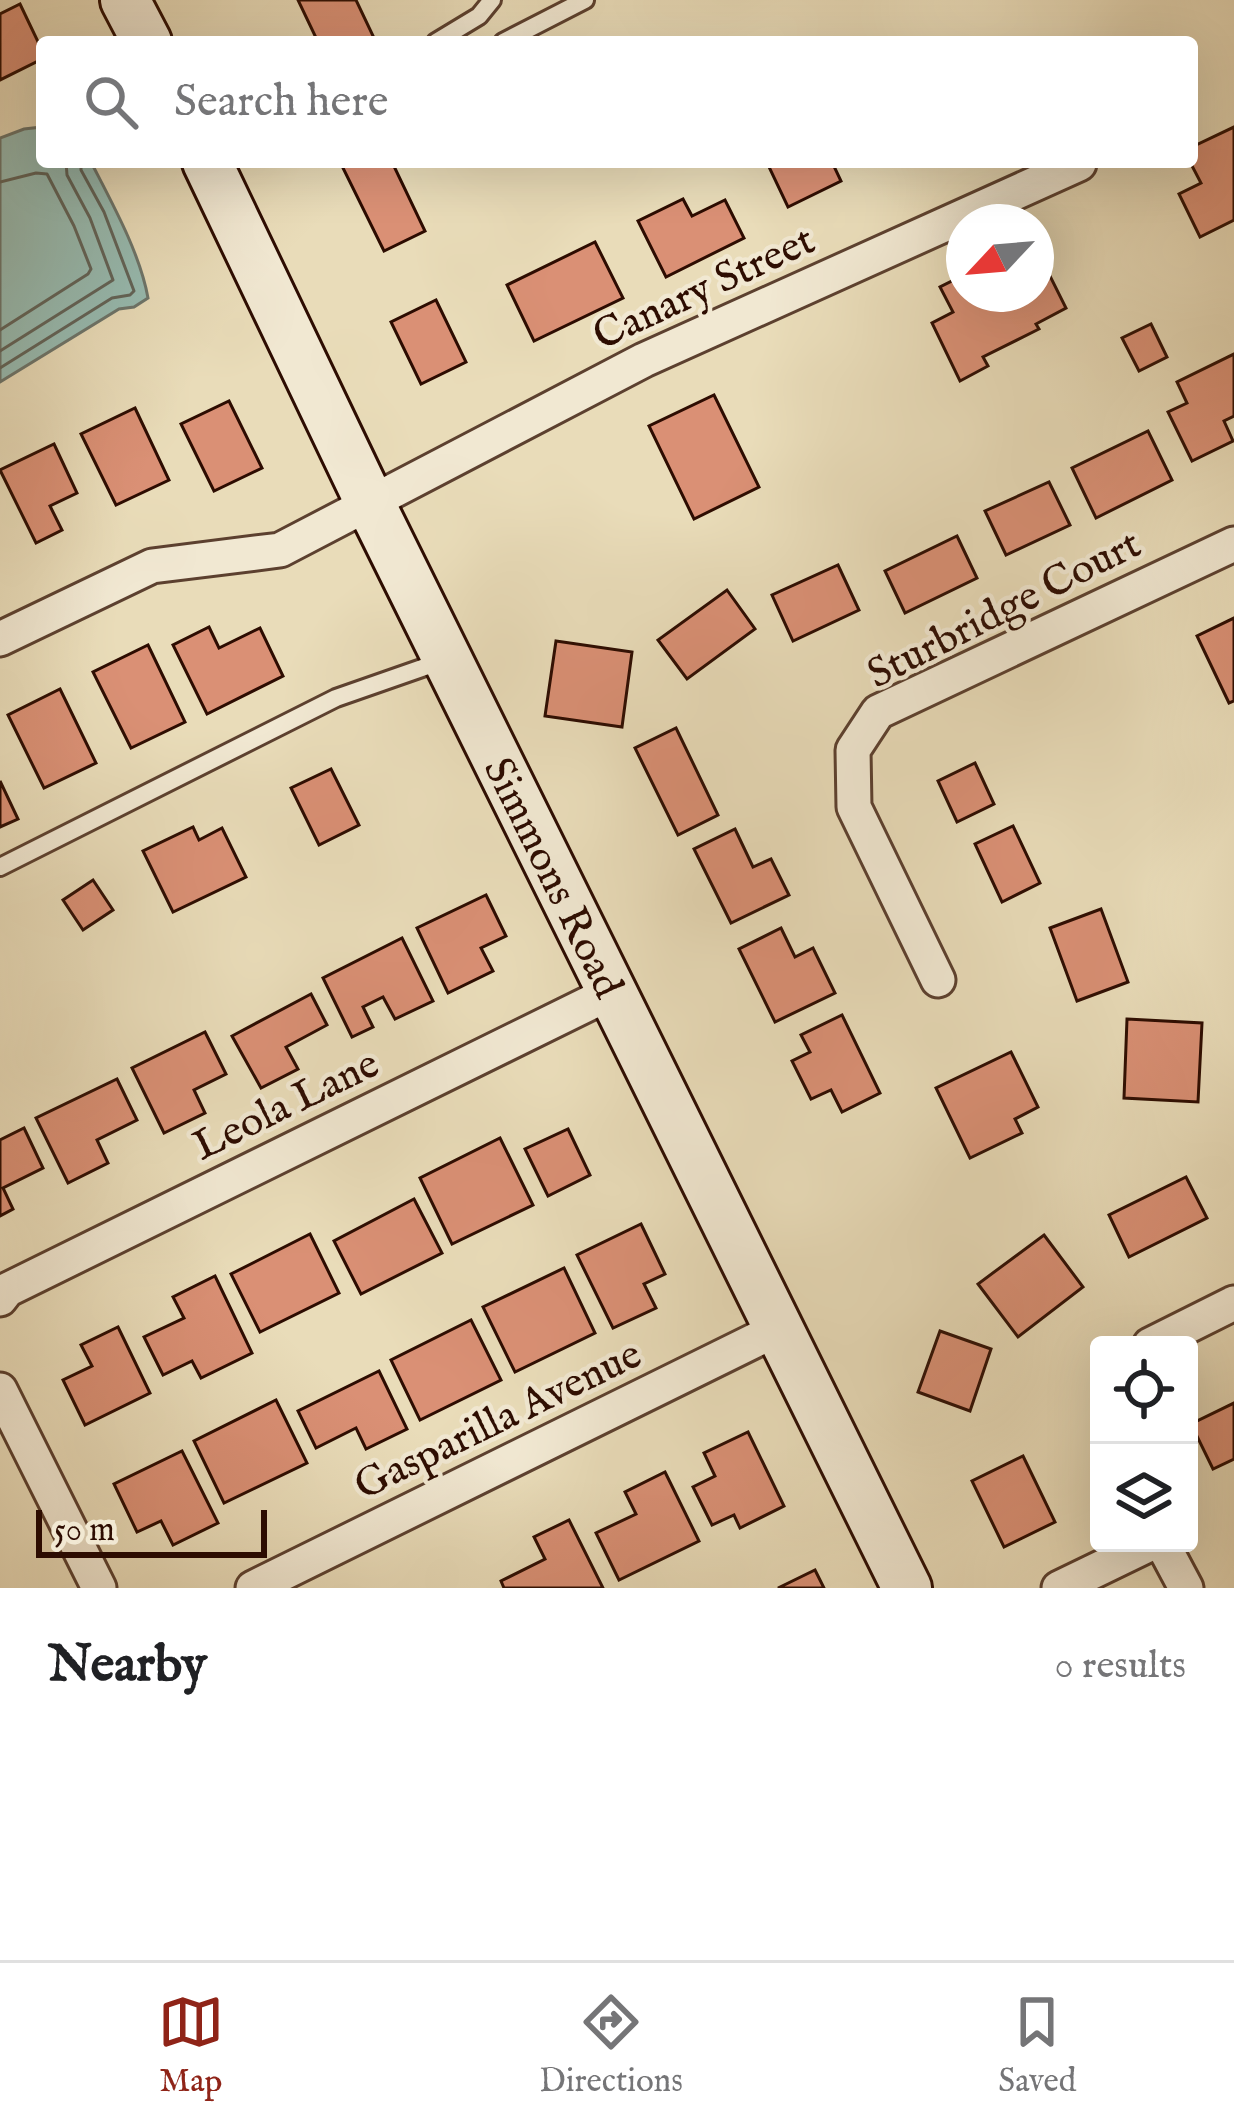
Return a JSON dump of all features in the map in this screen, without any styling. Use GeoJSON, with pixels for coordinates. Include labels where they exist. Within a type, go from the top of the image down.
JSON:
{"type":"FeatureCollection","features":[{"type":"Feature","properties":{"kind":"street"},"geometry":{"type":"LineString","coordinates":[[125,0],[143,36]]}},
{"type":"Feature","properties":{"kind":"street","name":"Simmons Road"},"geometry":{"type":"LineString","coordinates":[[212,168],[369,501],[907,1588]]}},
{"type":"Feature","properties":{"kind":"street","name":"Canary Street"},"geometry":{"type":"LineString","coordinates":[[0,639],[152,566],[280,550],[644,360],[1070,168]]}},
{"type":"Feature","properties":{"kind":"street","name":"Sturbridge Court"},"geometry":{"type":"LineString","coordinates":[[938,980],[854,807],[853,750],[878,712],[1234,544]]}},
{"type":"Feature","properties":{"kind":"street","name":"Leola Lane"},"geometry":{"type":"LineString","coordinates":[[0,1299],[8,1290],[614,991]]}},
{"type":"Feature","properties":{"kind":"street"},"geometry":{"type":"LineString","coordinates":[[1168,1336],[1234,1303]]}},
{"type":"Feature","properties":{"kind":"street","name":"Gasparilla Avenue"},"geometry":{"type":"LineString","coordinates":[[254,1588],[780,1328]]}},
{"type":"Feature","properties":{"kind":"street"},"geometry":{"type":"LineString","coordinates":[[0,1390],[98,1588]]}},
{"type":"Feature","properties":{"kind":"street"},"geometry":{"type":"LineString","coordinates":[[1059,1588],[1133,1552]]}},
{"type":"Feature","properties":{"kind":"street"},"geometry":{"type":"LineString","coordinates":[[1165,1552],[1176,1585]]}},
{"type":"Feature","properties":{"kind":"lane"},"geometry":{"type":"LineString","coordinates":[[446,36],[479,16],[492,0]]}},
{"type":"Feature","properties":{"kind":"lane"},"geometry":{"type":"LineString","coordinates":[[540,0],[548,19]]}},
{"type":"Feature","properties":{"kind":"lane"},"geometry":{"type":"LineString","coordinates":[[514,36],[585,0]]}},
{"type":"Feature","properties":{"kind":"lane"},"geometry":{"type":"LineString","coordinates":[[0,867],[336,698],[448,659]]}},
{"type":"Feature","properties":{"kind":"water"},"geometry":{"type":"Polygon","coordinates":[[[36,128],[36,168],[94,168],[132,246],[148,298],[119,309],[0,382],[0,138],[36,128]]]}},
{"type":"Feature","properties":{"kind":"building"},"geometry":{"type":"Polygon","coordinates":[[[298,0],[356,0],[373,36],[315,36],[298,0]]]}},
{"type":"Feature","properties":{"kind":"building"},"geometry":{"type":"Polygon","coordinates":[[[20,4],[36,37],[36,62],[0,80],[0,14],[20,4]]]}},
{"type":"Feature","properties":{"kind":"building"},"geometry":{"type":"Polygon","coordinates":[[[1234,127],[1234,220],[1200,237],[1179,194],[1201,183],[1193,168],[1198,168],[1198,144],[1234,127]]]}},
{"type":"Feature","properties":{"kind":"building"},"geometry":{"type":"Polygon","coordinates":[[[343,168],[395,168],[425,231],[384,251],[343,168]]]}},
{"type":"Feature","properties":{"kind":"building"},"geometry":{"type":"Polygon","coordinates":[[[769,168],[835,168],[841,181],[788,207],[769,168]]]}},
{"type":"Feature","properties":{"kind":"building"},"geometry":{"type":"Polygon","coordinates":[[[683,199],[692,216],[725,200],[744,238],[666,277],[638,221],[683,199]]]}},
{"type":"Feature","properties":{"kind":"building"},"geometry":{"type":"Polygon","coordinates":[[[595,242],[623,298],[534,341],[507,285],[595,242]]]}},
{"type":"Feature","properties":{"kind":"building"},"geometry":{"type":"Polygon","coordinates":[[[1054,284],[1066,308],[1036,324],[1039,329],[983,357],[988,366],[960,381],[932,323],[953,312],[1054,312],[1054,284]]]}},
{"type":"Feature","properties":{"kind":"building"},"geometry":{"type":"Polygon","coordinates":[[[436,300],[466,362],[421,384],[391,322],[436,300]]]}},
{"type":"Feature","properties":{"kind":"building"},"geometry":{"type":"Polygon","coordinates":[[[1151,324],[1167,357],[1139,371],[1122,338],[1151,324]]]}},
{"type":"Feature","properties":{"kind":"building"},"geometry":{"type":"Polygon","coordinates":[[[1234,354],[1234,416],[1224,421],[1233,441],[1192,461],[1168,412],[1187,403],[1177,382],[1234,354]]]}},
{"type":"Feature","properties":{"kind":"building"},"geometry":{"type":"Polygon","coordinates":[[[714,395],[759,487],[694,519],[649,426],[714,395]]]}},
{"type":"Feature","properties":{"kind":"building"},"geometry":{"type":"Polygon","coordinates":[[[229,401],[262,468],[214,491],[181,424],[229,401]]]}},
{"type":"Feature","properties":{"kind":"building"},"geometry":{"type":"Polygon","coordinates":[[[135,408],[169,480],[116,505],[81,434],[135,408]]]}},
{"type":"Feature","properties":{"kind":"building"},"geometry":{"type":"Polygon","coordinates":[[[1148,431],[1172,480],[1096,518],[1072,468],[1148,431]]]}},
{"type":"Feature","properties":{"kind":"building"},"geometry":{"type":"Polygon","coordinates":[[[54,444],[77,493],[50,506],[62,530],[36,543],[0,470],[54,444]]]}},
{"type":"Feature","properties":{"kind":"building"},"geometry":{"type":"Polygon","coordinates":[[[1049,482],[1070,525],[1006,555],[985,511],[1049,482]]]}},
{"type":"Feature","properties":{"kind":"building"},"geometry":{"type":"Polygon","coordinates":[[[957,536],[977,578],[905,613],[885,571],[957,536]]]}},
{"type":"Feature","properties":{"kind":"building"},"geometry":{"type":"Polygon","coordinates":[[[838,565],[859,610],[793,641],[772,595],[838,565]]]}},
{"type":"Feature","properties":{"kind":"building"},"geometry":{"type":"Polygon","coordinates":[[[727,590],[755,629],[687,679],[658,640],[727,590]]]}},
{"type":"Feature","properties":{"kind":"building"},"geometry":{"type":"Polygon","coordinates":[[[1234,618],[1234,701],[1229,703],[1197,636],[1234,618]]]}},
{"type":"Feature","properties":{"kind":"building"},"geometry":{"type":"Polygon","coordinates":[[[209,627],[219,648],[260,628],[283,676],[207,714],[173,645],[209,627]]]}},
{"type":"Feature","properties":{"kind":"building"},"geometry":{"type":"Polygon","coordinates":[[[556,641],[632,652],[622,727],[545,716],[556,641]]]}},
{"type":"Feature","properties":{"kind":"building"},"geometry":{"type":"Polygon","coordinates":[[[148,645],[185,722],[131,748],[93,672],[148,645]]]}},
{"type":"Feature","properties":{"kind":"building"},"geometry":{"type":"Polygon","coordinates":[[[60,689],[96,763],[44,788],[8,715],[60,689]]]}},
{"type":"Feature","properties":{"kind":"building"},"geometry":{"type":"Polygon","coordinates":[[[676,728],[718,815],[678,835],[635,748],[676,728]]]}},
{"type":"Feature","properties":{"kind":"building"},"geometry":{"type":"Polygon","coordinates":[[[975,763],[994,804],[957,822],[938,781],[975,763]]]}},
{"type":"Feature","properties":{"kind":"building"},"geometry":{"type":"Polygon","coordinates":[[[331,769],[359,825],[319,845],[291,788],[331,769]]]}},
{"type":"Feature","properties":{"kind":"building"},"geometry":{"type":"Polygon","coordinates":[[[0,781],[18,819],[0,827],[0,781]]]}},
{"type":"Feature","properties":{"kind":"building"},"geometry":{"type":"Polygon","coordinates":[[[1013,826],[1040,883],[1002,902],[975,844],[1013,826]]]}},
{"type":"Feature","properties":{"kind":"building"},"geometry":{"type":"Polygon","coordinates":[[[193,827],[199,840],[222,828],[246,877],[173,912],[143,851],[193,827]]]}},
{"type":"Feature","properties":{"kind":"building"},"geometry":{"type":"Polygon","coordinates":[[[735,829],[753,867],[771,859],[789,895],[731,923],[694,849],[735,829]]]}},
{"type":"Feature","properties":{"kind":"building"},"geometry":{"type":"Polygon","coordinates":[[[93,880],[113,910],[83,930],[63,900],[93,880]]]}},
{"type":"Feature","properties":{"kind":"building"},"geometry":{"type":"Polygon","coordinates":[[[486,895],[506,936],[481,948],[493,971],[448,993],[417,928],[486,895]]]}},
{"type":"Feature","properties":{"kind":"building"},"geometry":{"type":"Polygon","coordinates":[[[1101,909],[1128,982],[1077,1001],[1050,928],[1101,909]]]}},
{"type":"Feature","properties":{"kind":"building"},"geometry":{"type":"Polygon","coordinates":[[[781,928],[795,957],[813,948],[835,993],[775,1022],[739,949],[781,928]]]}},
{"type":"Feature","properties":{"kind":"building"},"geometry":{"type":"Polygon","coordinates":[[[402,938],[433,1001],[395,1019],[383,997],[363,1007],[373,1027],[352,1037],[323,978],[402,938]]]}},
{"type":"Feature","properties":{"kind":"building"},"geometry":{"type":"Polygon","coordinates":[[[311,994],[327,1025],[286,1047],[298,1069],[261,1088],[232,1036],[311,994]]]}},
{"type":"Feature","properties":{"kind":"building"},"geometry":{"type":"Polygon","coordinates":[[[842,1015],[880,1093],[842,1112],[831,1090],[811,1099],[792,1061],[810,1052],[801,1035],[842,1015]]]}},
{"type":"Feature","properties":{"kind":"building"},"geometry":{"type":"Polygon","coordinates":[[[1127,1019],[1202,1023],[1198,1102],[1124,1098],[1127,1019]]]}},
{"type":"Feature","properties":{"kind":"building"},"geometry":{"type":"Polygon","coordinates":[[[205,1032],[226,1074],[194,1090],[205,1113],[164,1133],[132,1068],[205,1032]]]}},
{"type":"Feature","properties":{"kind":"building"},"geometry":{"type":"Polygon","coordinates":[[[1011,1052],[1038,1107],[1015,1119],[1022,1133],[970,1158],[936,1088],[1011,1052]]]}},
{"type":"Feature","properties":{"kind":"building"},"geometry":{"type":"Polygon","coordinates":[[[117,1079],[137,1120],[97,1140],[108,1163],[68,1183],[36,1118],[117,1079]]]}},
{"type":"Feature","properties":{"kind":"building"},"geometry":{"type":"Polygon","coordinates":[[[24,1128],[43,1168],[3,1188],[13,1209],[0,1216],[0,1140],[24,1128]]]}},
{"type":"Feature","properties":{"kind":"building"},"geometry":{"type":"Polygon","coordinates":[[[568,1129],[590,1175],[548,1196],[525,1149],[568,1129]]]}},
{"type":"Feature","properties":{"kind":"building"},"geometry":{"type":"Polygon","coordinates":[[[500,1138],[533,1205],[452,1244],[420,1178],[500,1138]]]}},
{"type":"Feature","properties":{"kind":"building"},"geometry":{"type":"Polygon","coordinates":[[[1186,1177],[1207,1218],[1129,1257],[1109,1215],[1186,1177]]]}},
{"type":"Feature","properties":{"kind":"building"},"geometry":{"type":"Polygon","coordinates":[[[414,1199],[442,1253],[361,1294],[334,1241],[414,1199]]]}},
{"type":"Feature","properties":{"kind":"building"},"geometry":{"type":"Polygon","coordinates":[[[641,1224],[665,1274],[644,1284],[656,1308],[613,1328],[577,1255],[641,1224]]]}},
{"type":"Feature","properties":{"kind":"building"},"geometry":{"type":"Polygon","coordinates":[[[310,1234],[339,1293],[260,1332],[231,1274],[310,1234]]]}},
{"type":"Feature","properties":{"kind":"building"},"geometry":{"type":"Polygon","coordinates":[[[1044,1235],[1083,1287],[1018,1337],[978,1284],[1044,1235]]]}},
{"type":"Feature","properties":{"kind":"building"},"geometry":{"type":"Polygon","coordinates":[[[564,1268],[595,1333],[515,1372],[483,1307],[564,1268]]]}},
{"type":"Feature","properties":{"kind":"building"},"geometry":{"type":"Polygon","coordinates":[[[215,1276],[252,1353],[201,1378],[192,1361],[163,1375],[144,1337],[184,1318],[173,1297],[215,1276]]]}},
{"type":"Feature","properties":{"kind":"building"},"geometry":{"type":"Polygon","coordinates":[[[471,1320],[501,1380],[420,1420],[391,1360],[471,1320]]]}},
{"type":"Feature","properties":{"kind":"building"},"geometry":{"type":"Polygon","coordinates":[[[118,1327],[150,1393],[85,1425],[63,1380],[92,1366],[81,1345],[118,1327]]]}},
{"type":"Feature","properties":{"kind":"building"},"geometry":{"type":"Polygon","coordinates":[[[940,1331],[991,1349],[970,1411],[918,1392],[940,1331]]]}},
{"type":"Feature","properties":{"kind":"building"},"geometry":{"type":"Polygon","coordinates":[[[379,1371],[407,1429],[366,1449],[356,1428],[316,1448],[298,1411],[379,1371]]]}},
{"type":"Feature","properties":{"kind":"building"},"geometry":{"type":"Polygon","coordinates":[[[276,1400],[307,1463],[224,1503],[194,1441],[276,1400]]]}},
{"type":"Feature","properties":{"kind":"building"},"geometry":{"type":"Polygon","coordinates":[[[1234,1403],[1234,1459],[1213,1469],[1198,1438],[1198,1421],[1234,1403]]]}},
{"type":"Feature","properties":{"kind":"building"},"geometry":{"type":"Polygon","coordinates":[[[748,1432],[784,1506],[740,1528],[734,1515],[712,1525],[693,1487],[715,1476],[704,1453],[748,1432]]]}},
{"type":"Feature","properties":{"kind":"building"},"geometry":{"type":"Polygon","coordinates":[[[182,1451],[218,1523],[173,1545],[161,1521],[137,1532],[114,1484],[182,1451]]]}},
{"type":"Feature","properties":{"kind":"building"},"geometry":{"type":"Polygon","coordinates":[[[1023,1456],[1055,1522],[1004,1547],[972,1481],[1023,1456]]]}},
{"type":"Feature","properties":{"kind":"building"},"geometry":{"type":"Polygon","coordinates":[[[665,1472],[699,1541],[619,1580],[596,1533],[636,1514],[625,1492],[665,1472]]]}},
{"type":"Feature","properties":{"kind":"building"},"geometry":{"type":"Polygon","coordinates":[[[569,1520],[603,1588],[504,1588],[501,1581],[545,1559],[534,1537],[569,1520]]]}},
{"type":"Feature","properties":{"kind":"building"},"geometry":{"type":"Polygon","coordinates":[[[815,1570],[824,1588],[778,1588],[815,1570]]]}}]}
